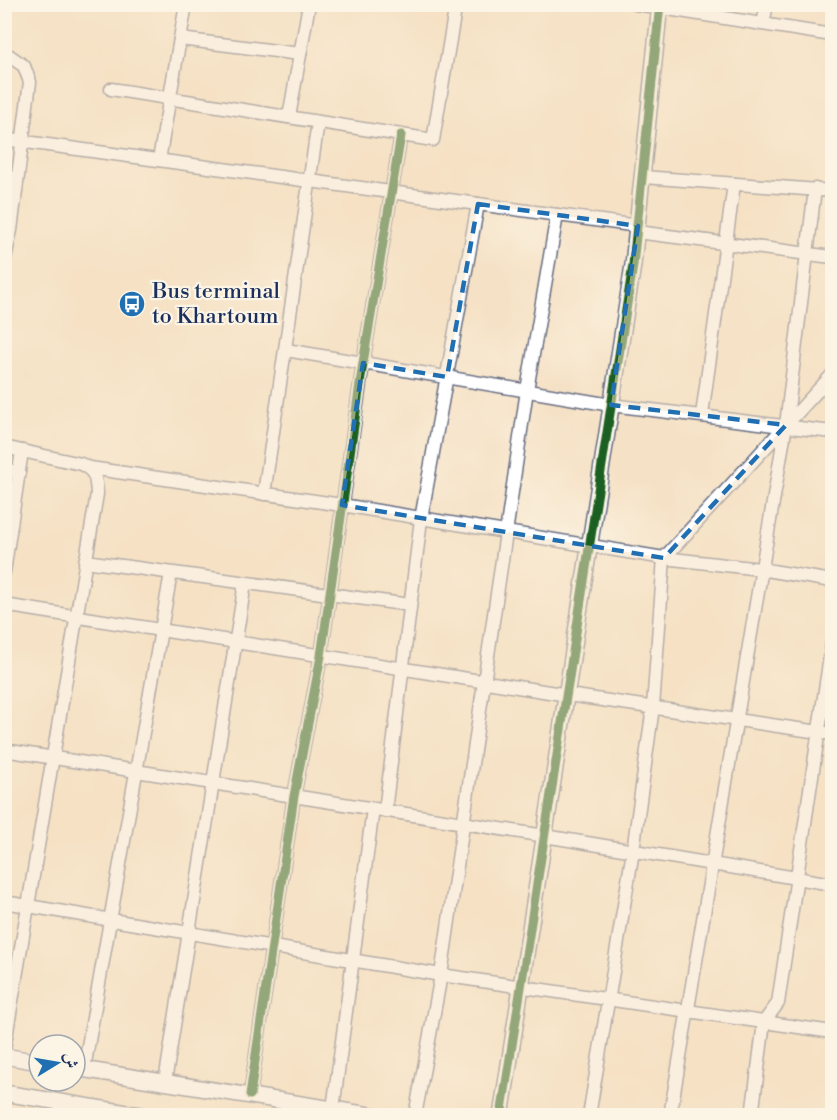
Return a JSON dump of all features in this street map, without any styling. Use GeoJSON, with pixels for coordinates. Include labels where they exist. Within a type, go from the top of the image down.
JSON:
{"type":"FeatureCollection","features":[{"type":"Feature","properties":{"kind":"street"},"geometry":{"type":"LineString","coordinates":[[159,160],[186,4]]}},
{"type":"Feature","properties":{"kind":"street"},"geometry":{"type":"LineString","coordinates":[[289,117],[309,4]]}},
{"type":"Feature","properties":{"kind":"street"},"geometry":{"type":"LineString","coordinates":[[111,89],[433,140],[456,4]]}},
{"type":"Feature","properties":{"kind":"street"},"geometry":{"type":"LineString","coordinates":[[636,4],[832,35]]}},
{"type":"Feature","properties":{"kind":"street"},"geometry":{"type":"LineString","coordinates":[[763,24],[767,4]]}},
{"type":"Feature","properties":{"kind":"street"},"geometry":{"type":"LineString","coordinates":[[501,1116],[568,695],[638,229],[659,6]]}},
{"type":"Feature","properties":{"kind":"street"},"geometry":{"type":"LineString","coordinates":[[180,39],[300,54]]}},
{"type":"Feature","properties":{"kind":"street"},"geometry":{"type":"LineString","coordinates":[[4,52],[24,66],[30,82],[4,263]]}},
{"type":"Feature","properties":{"kind":"street"},"geometry":{"type":"LineString","coordinates":[[264,494],[318,122]]}},
{"type":"Feature","properties":{"kind":"street"},"geometry":{"type":"LineString","coordinates":[[250,1095],[294,796],[321,656],[363,363],[401,135]]}},
{"type":"Feature","properties":{"kind":"street"},"geometry":{"type":"LineString","coordinates":[[4,139],[557,215],[726,244],[832,258]]}},
{"type":"Feature","properties":{"kind":"street"},"geometry":{"type":"LineString","coordinates":[[643,177],[832,191]]}},
{"type":"Feature","properties":{"kind":"street"},"geometry":{"type":"LineString","coordinates":[[702,415],[734,184]]}},
{"type":"Feature","properties":{"kind":"street"},"geometry":{"type":"LineString","coordinates":[[670,1116],[760,569],[786,425],[815,189]]}},
{"type":"Feature","properties":{"kind":"street"},"geometry":{"type":"LineString","coordinates":[[333,1109],[354,960],[402,669],[421,519],[478,204]]}},
{"type":"Feature","properties":{"kind":"street"},"geometry":{"type":"LineString","coordinates":[[416,1116],[441,975],[527,390],[557,215]]}},
{"type":"Feature","properties":{"kind":"street"},"geometry":{"type":"LineString","coordinates":[[286,350],[611,405],[832,432]]}},
{"type":"Feature","properties":{"kind":"street"},"geometry":{"type":"LineString","coordinates":[[589,1116],[633,851],[653,707],[664,558],[832,375]]}},
{"type":"Feature","properties":{"kind":"street"},"geometry":{"type":"LineString","coordinates":[[4,447],[90,468],[342,505],[664,558],[760,569],[832,581]]}},
{"type":"Feature","properties":{"kind":"street"},"geometry":{"type":"LineString","coordinates":[[4,572],[22,451]]}},
{"type":"Feature","properties":{"kind":"street"},"geometry":{"type":"LineString","coordinates":[[4,1049],[96,494],[96,480],[90,468]]}},
{"type":"Feature","properties":{"kind":"street"},"geometry":{"type":"LineString","coordinates":[[4,469],[19,472]]}},
{"type":"Feature","properties":{"kind":"street"},"geometry":{"type":"LineString","coordinates":[[85,561],[410,605]]}},
{"type":"Feature","properties":{"kind":"street"},"geometry":{"type":"LineString","coordinates":[[86,1033],[110,919],[171,573]]}},
{"type":"Feature","properties":{"kind":"street"},"geometry":{"type":"LineString","coordinates":[[165,1082],[245,583]]}},
{"type":"Feature","properties":{"kind":"street"},"geometry":{"type":"LineString","coordinates":[[4,605],[568,695],[832,734]]}},
{"type":"Feature","properties":{"kind":"street"},"geometry":{"type":"LineString","coordinates":[[752,1116],[764,1022],[778,1003],[832,644]]}},
{"type":"Feature","properties":{"kind":"street"},"geometry":{"type":"LineString","coordinates":[[4,750],[832,884]]}},
{"type":"Feature","properties":{"kind":"street"},"geometry":{"type":"LineString","coordinates":[[4,902],[441,975],[832,1032]]}},
{"type":"Feature","properties":{"kind":"street"},"geometry":{"type":"LineString","coordinates":[[4,1056],[27,1060]]}},
{"type":"Feature","properties":{"kind":"street"},"geometry":{"type":"LineString","coordinates":[[87,1069],[376,1116]]}},
{"type":"Feature","properties":{"kind":"street"},"geometry":{"type":"LineString","coordinates":[[4,1093],[79,1110],[146,1116]]}},
{"type":"Feature","properties":{"kind":"highlighted area"},"geometry":{"type":"Polygon","coordinates":[[[478,204],[638,226],[611,405],[786,425],[664,558],[342,505],[363,363],[447,377],[478,204]]]}},
{"type":"Feature","properties":{"kind":"cycle path"},"geometry":{"type":"LineString","coordinates":[[501,1116],[633,265],[660,4]]}},
{"type":"Feature","properties":{"kind":"cycle path"},"geometry":{"type":"LineString","coordinates":[[250,1095],[294,796],[321,656],[363,363],[401,135]]}},
{"type":"Feature","properties":{"kind":"place","name":"Bus terminal to Khartoum"},"geometry":{"type":"Point","coordinates":[132,304]}}]}
